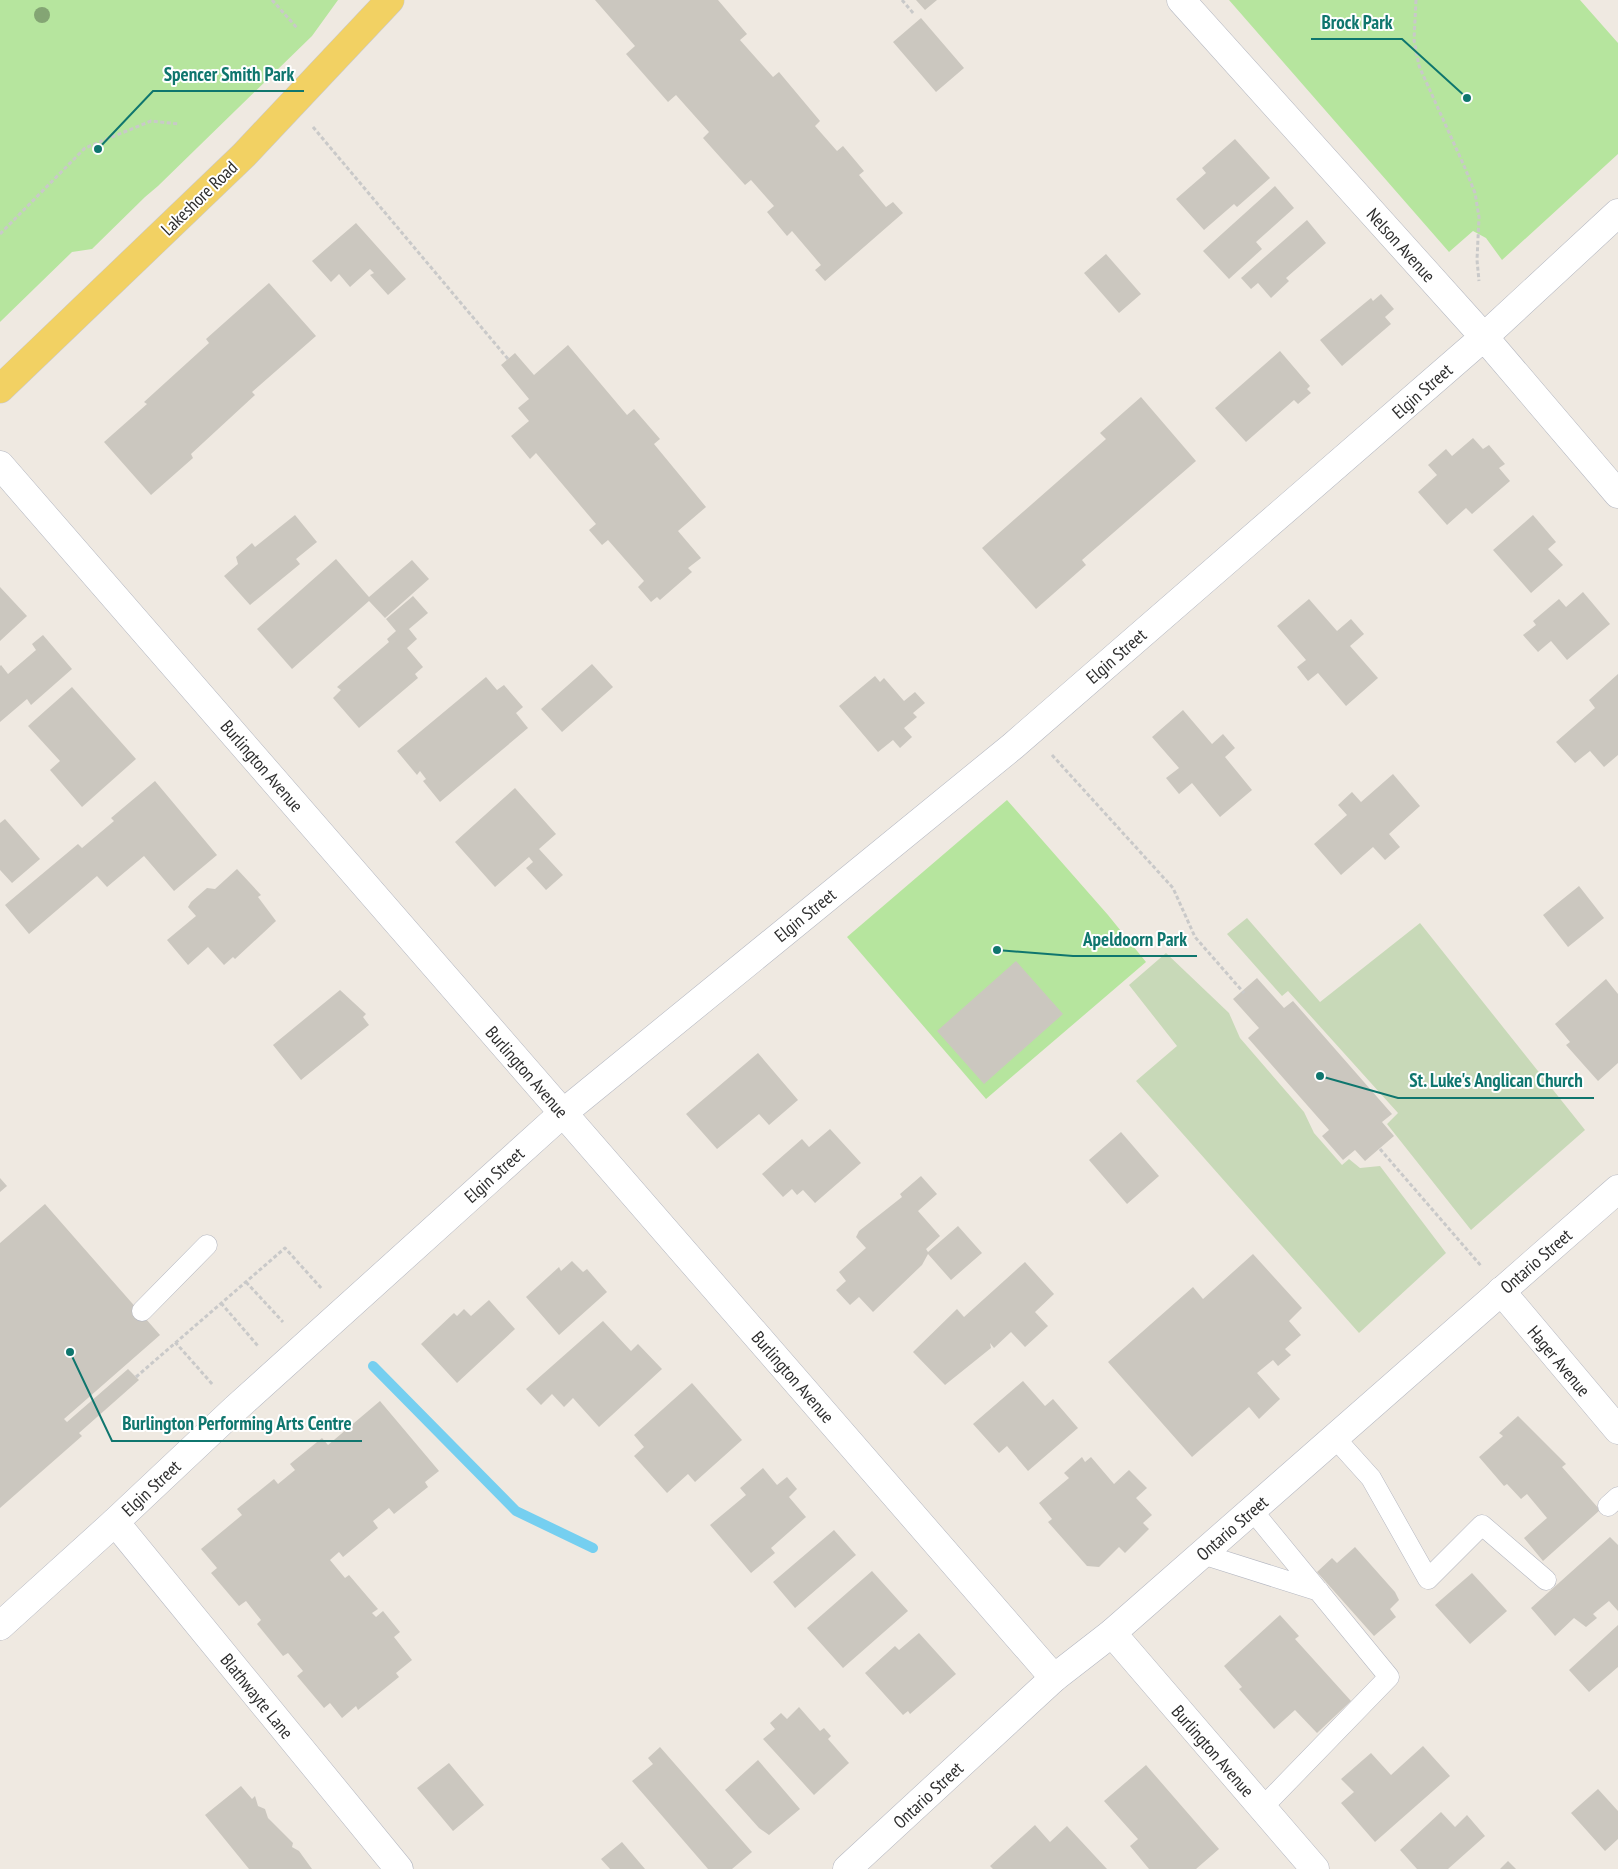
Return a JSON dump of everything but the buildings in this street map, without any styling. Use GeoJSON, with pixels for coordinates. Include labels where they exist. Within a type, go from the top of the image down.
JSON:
{"type":"FeatureCollection","features":[{"type":"Feature","properties":{"kind":"main road","name":"Lakeshore Road"},"geometry":{"type":"LineString","coordinates":[[0,389],[244,155],[390,0]]}},
{"type":"Feature","properties":{"kind":"street","name":"Nelson Avenue"},"geometry":{"type":"LineString","coordinates":[[1181,0],[1485,336],[1618,494]]}},
{"type":"Feature","properties":{"kind":"street","name":"Elgin Street"},"geometry":{"type":"LineString","coordinates":[[0,1626],[305,1345],[563,1112],[998,759],[1485,336],[1618,213]]}},
{"type":"Feature","properties":{"kind":"street","name":"Burlington Avenue"},"geometry":{"type":"LineString","coordinates":[[0,465],[1054,1678]]}},
{"type":"Feature","properties":{"kind":"street","name":"Ontario Street"},"geometry":{"type":"LineString","coordinates":[[847,1869],[1054,1678],[1112,1633],[1618,1188]]}},
{"type":"Feature","properties":{"kind":"street","name":"Hager Avenue"},"geometry":{"type":"LineString","coordinates":[[1501,1292],[1618,1430]]}},
{"type":"Feature","properties":{"kind":"street","name":"Blathwayte Lane"},"geometry":{"type":"LineString","coordinates":[[115,1522],[399,1869]]}},
{"type":"Feature","properties":{"kind":"street","name":"Burlington Avenue"},"geometry":{"type":"LineString","coordinates":[[1112,1633],[1315,1869]]}},
{"type":"Feature","properties":{"kind":"lane"},"geometry":{"type":"LineString","coordinates":[[142,1310],[207,1245]]}},
{"type":"Feature","properties":{"kind":"lane"},"geometry":{"type":"LineString","coordinates":[[1335,1438],[1371,1478],[1428,1579],[1482,1525],[1546,1580]]}},
{"type":"Feature","properties":{"kind":"lane"},"geometry":{"type":"LineString","coordinates":[[1252,1510],[1389,1677],[1262,1808]]}},
{"type":"Feature","properties":{"kind":"lane"},"geometry":{"type":"LineString","coordinates":[[1202,1554],[1319,1591]]}},
{"type":"Feature","properties":{"kind":"path"},"geometry":{"type":"LineString","coordinates":[[272,0],[298,29]]}},
{"type":"Feature","properties":{"kind":"path"},"geometry":{"type":"LineString","coordinates":[[902,0],[914,14]]}},
{"type":"Feature","properties":{"kind":"path"},"geometry":{"type":"LineString","coordinates":[[1416,0],[1414,40],[1419,66],[1466,168],[1475,193],[1479,217],[1476,260],[1485,336]]}},
{"type":"Feature","properties":{"kind":"path"},"geometry":{"type":"LineString","coordinates":[[292,105],[508,359]]}},
{"type":"Feature","properties":{"kind":"path"},"geometry":{"type":"LineString","coordinates":[[0,234],[85,148],[151,121],[179,124]]}},
{"type":"Feature","properties":{"kind":"path"},"geometry":{"type":"LineString","coordinates":[[1030,730],[1173,888],[1195,937],[1244,993]]}},
{"type":"Feature","properties":{"kind":"path"},"geometry":{"type":"LineString","coordinates":[[1380,1149],[1475,1258],[1501,1292]]}},
{"type":"Feature","properties":{"kind":"path"},"geometry":{"type":"LineString","coordinates":[[136,1377],[285,1248],[342,1312]]}},
{"type":"Feature","properties":{"kind":"path"},"geometry":{"type":"LineString","coordinates":[[246,1282],[305,1345]]}},
{"type":"Feature","properties":{"kind":"path"},"geometry":{"type":"LineString","coordinates":[[221,1304],[278,1370]]}},
{"type":"Feature","properties":{"kind":"path"},"geometry":{"type":"LineString","coordinates":[[175,1342],[235,1409]]}},
{"type":"Feature","properties":{"kind":"green space"},"geometry":{"type":"Polygon","coordinates":[[[0,0],[338,0],[312,36],[92,249],[72,252],[0,322],[0,0]]]}},
{"type":"Feature","properties":{"kind":"green space"},"geometry":{"type":"Polygon","coordinates":[[[1229,0],[1580,0],[1618,43],[1618,154],[1502,260],[1486,238],[1473,231],[1449,252],[1229,0]]]}},
{"type":"Feature","properties":{"kind":"green space"},"geometry":{"type":"Polygon","coordinates":[[[1007,800],[1108,915],[1146,962],[986,1099],[847,937],[1007,800]]]}},
{"type":"Feature","properties":{"kind":"green space"},"geometry":{"type":"Polygon","coordinates":[[[1247,918],[1320,1002],[1420,923],[1585,1130],[1471,1230],[1387,1124],[1398,1113],[1288,991],[1282,996],[1227,934],[1247,918]]]}},
{"type":"Feature","properties":{"kind":"green space"},"geometry":{"type":"Polygon","coordinates":[[[1166,953],[1229,1013],[1240,1038],[1304,1112],[1314,1133],[1342,1165],[1349,1159],[1360,1168],[1380,1166],[1446,1253],[1359,1333],[1136,1081],[1177,1046],[1129,985],[1166,953]]]}},
{"type":"Feature","properties":{"kind":"waterway"},"geometry":{"type":"LineString","coordinates":[[373,1366],[516,1511],[593,1548]]}},
{"type":"Feature","properties":{"kind":"place","name":"Brock Park"},"geometry":{"type":"Point","coordinates":[1467,98]}},
{"type":"Feature","properties":{"kind":"place","name":"Spencer Smith Park"},"geometry":{"type":"Point","coordinates":[98,149]}},
{"type":"Feature","properties":{"kind":"place","name":"Apeldoorn Park"},"geometry":{"type":"Point","coordinates":[997,950]}},
{"type":"Feature","properties":{"kind":"place","name":"St. Luke's Anglican Church"},"geometry":{"type":"Point","coordinates":[1320,1076]}},
{"type":"Feature","properties":{"kind":"place","name":"Burlington Performing Arts Centre"},"geometry":{"type":"Point","coordinates":[70,1352]}}]}
